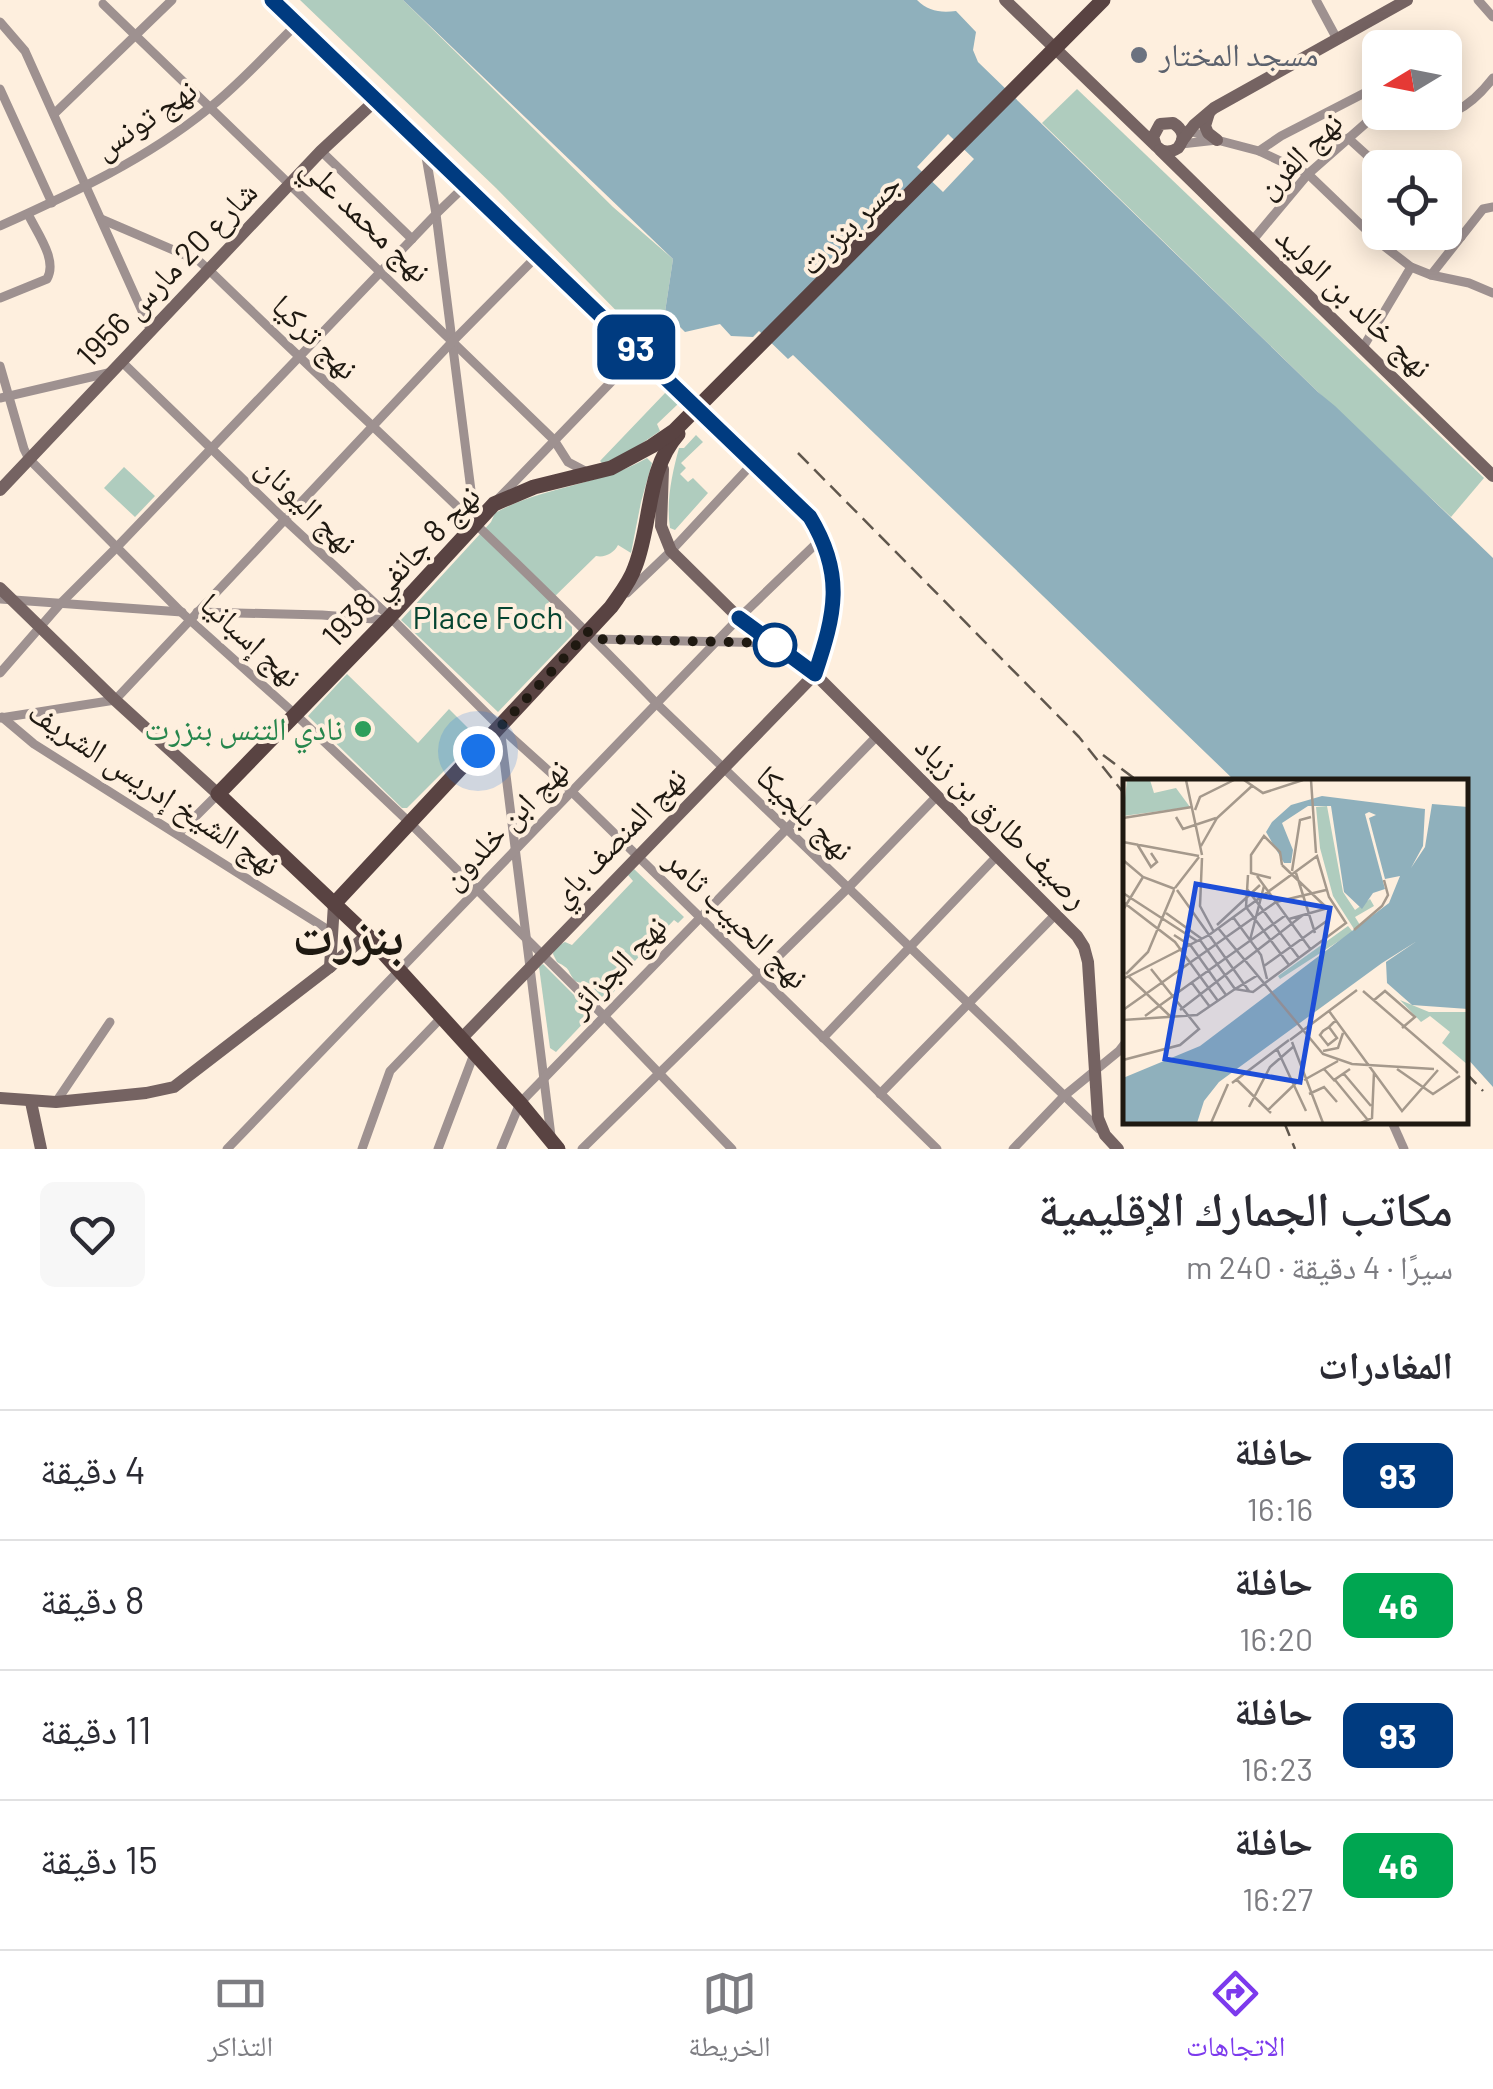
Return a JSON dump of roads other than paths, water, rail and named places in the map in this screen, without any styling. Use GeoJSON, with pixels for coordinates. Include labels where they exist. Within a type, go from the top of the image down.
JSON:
{"type":"FeatureCollection","features":[{"type":"Feature","properties":{"kind":"main road"},"geometry":{"type":"LineString","coordinates":[[1069,40],[1102,0]]}},
{"type":"Feature","properties":{"kind":"main road"},"geometry":{"type":"LineString","coordinates":[[1069,40],[1112,0]]}},
{"type":"Feature","properties":{"kind":"main road","name":"جسر بنزرت"},"geometry":{"type":"LineString","coordinates":[[670,441],[1069,40]]}},
{"type":"Feature","properties":{"kind":"main road"},"geometry":{"type":"LineString","coordinates":[[334,904],[591,636],[635,568],[649,502],[670,441]]}},
{"type":"Feature","properties":{"kind":"main road","name":"نهج 8 جانفي 1938"},"geometry":{"type":"LineString","coordinates":[[218,794],[494,504],[534,487],[624,462],[670,441]]}},
{"type":"Feature","properties":{"kind":"main road"},"geometry":{"type":"LineString","coordinates":[[218,794],[367,935],[555,1146]]}},
{"type":"Feature","properties":{"kind":"street"},"geometry":{"type":"LineString","coordinates":[[54,114],[172,0]]}},
{"type":"Feature","properties":{"kind":"street"},"geometry":{"type":"LineString","coordinates":[[272,0],[810,517],[829,558],[834,600],[832,621],[815,674]]}},
{"type":"Feature","properties":{"kind":"street","name":"نهج خالد بن الوليد"},"geometry":{"type":"LineString","coordinates":[[1005,0],[1493,476]]}},
{"type":"Feature","properties":{"kind":"street"},"geometry":{"type":"LineString","coordinates":[[1316,0],[1336,38]]}},
{"type":"Feature","properties":{"kind":"street"},"geometry":{"type":"LineString","coordinates":[[1177,133],[1160,124],[1154,132],[1154,142],[1169,152],[1177,133],[1212,109],[1336,38],[1382,6],[1407,0]]}},
{"type":"Feature","properties":{"kind":"street"},"geometry":{"type":"LineString","coordinates":[[1478,0],[1493,18]]}},
{"type":"Feature","properties":{"kind":"street","name":"نهج محمد علي"},"geometry":{"type":"LineString","coordinates":[[103,4],[554,440],[568,462],[589,473]]}},
{"type":"Feature","properties":{"kind":"street","name":"نهج تونس"},"geometry":{"type":"LineString","coordinates":[[0,226],[86,188],[158,146],[210,108],[297,24]]}},
{"type":"Feature","properties":{"kind":"street"},"geometry":{"type":"LineString","coordinates":[[2,28],[25,51],[151,331]]}},
{"type":"Feature","properties":{"kind":"street","name":"نهج الفرن"},"geometry":{"type":"LineString","coordinates":[[1252,241],[1308,174],[1379,114],[1438,118],[1453,114],[1493,78]]}},
{"type":"Feature","properties":{"kind":"street"},"geometry":{"type":"LineString","coordinates":[[0,89],[52,202]]}},
{"type":"Feature","properties":{"kind":"street"},"geometry":{"type":"LineString","coordinates":[[1259,152],[1281,136],[1362,94]]}},
{"type":"Feature","properties":{"kind":"street","name":"شارع 20 مارس 1956"},"geometry":{"type":"LineString","coordinates":[[0,490],[290,184],[376,100]]}},
{"type":"Feature","properties":{"kind":"street"},"geometry":{"type":"LineString","coordinates":[[1177,133],[1212,109]]}},
{"type":"Feature","properties":{"kind":"street"},"geometry":{"type":"LineString","coordinates":[[1212,109],[1205,126],[1217,140]]}},
{"type":"Feature","properties":{"kind":"street"},"geometry":{"type":"LineString","coordinates":[[1124,115],[1177,133],[1259,152],[1308,174],[1380,243],[1412,267],[1493,293]]}},
{"type":"Feature","properties":{"kind":"street"},"geometry":{"type":"LineString","coordinates":[[1177,133],[1178,167]]}},
{"type":"Feature","properties":{"kind":"street"},"geometry":{"type":"LineString","coordinates":[[1348,138],[1362,151]]}},
{"type":"Feature","properties":{"kind":"street"},"geometry":{"type":"LineString","coordinates":[[423,143],[436,214],[475,523]]}},
{"type":"Feature","properties":{"kind":"street"},"geometry":{"type":"LineString","coordinates":[[322,151],[412,238]]}},
{"type":"Feature","properties":{"kind":"street"},"geometry":{"type":"LineString","coordinates":[[0,673],[61,603],[466,185]]}},
{"type":"Feature","properties":{"kind":"street"},"geometry":{"type":"LineString","coordinates":[[1462,236],[1483,209],[1493,207]]}},
{"type":"Feature","properties":{"kind":"street"},"geometry":{"type":"LineString","coordinates":[[0,298],[50,275],[52,264],[28,214]]}},
{"type":"Feature","properties":{"kind":"street","name":"نهج تركيا"},"geometry":{"type":"LineString","coordinates":[[101,219],[199,261],[475,523]]}},
{"type":"Feature","properties":{"kind":"street"},"geometry":{"type":"LineString","coordinates":[[1431,275],[1451,250]]}},
{"type":"Feature","properties":{"kind":"street"},"geometry":{"type":"LineString","coordinates":[[1,717],[116,700],[539,254]]}},
{"type":"Feature","properties":{"kind":"street"},"geometry":{"type":"LineString","coordinates":[[1362,349],[1412,267]]}},
{"type":"Feature","properties":{"kind":"street"},"geometry":{"type":"LineString","coordinates":[[494,504],[640,352]]}},
{"type":"Feature","properties":{"kind":"street","name":"نهج اليونان"},"geometry":{"type":"LineString","coordinates":[[122,362],[500,727]]}},
{"type":"Feature","properties":{"kind":"street"},"geometry":{"type":"LineString","coordinates":[[0,366],[5,397],[29,459]]}},
{"type":"Feature","properties":{"kind":"street"},"geometry":{"type":"LineString","coordinates":[[5,397],[111,373]]}},
{"type":"Feature","properties":{"kind":"street"},"geometry":{"type":"LineString","coordinates":[[670,441],[660,498],[661,526],[671,551],[739,618]]}},
{"type":"Feature","properties":{"kind":"street","name":"نهج إسبانيا"},"geometry":{"type":"LineString","coordinates":[[29,459],[181,612],[296,714],[542,956]]}},
{"type":"Feature","properties":{"kind":"street"},"geometry":{"type":"LineString","coordinates":[[611,607],[671,551],[754,462]]}},
{"type":"Feature","properties":{"kind":"street","name":"نهج بلجيكا"},"geometry":{"type":"LineString","coordinates":[[475,523],[847,889],[1105,1135]]}},
{"type":"Feature","properties":{"kind":"street","name":"نهج ابن خلدون"},"geometry":{"type":"LineString","coordinates":[[227,1149],[716,641],[822,538]]}},
{"type":"Feature","properties":{"kind":"street"},"geometry":{"type":"LineString","coordinates":[[0,588],[6,599],[218,794],[178,834]]}},
{"type":"Feature","properties":{"kind":"street"},"geometry":{"type":"LineString","coordinates":[[6,599],[181,612],[388,619]]}},
{"type":"Feature","properties":{"kind":"street","name":"رصيف طارق بن زياد"},"geometry":{"type":"LineString","coordinates":[[739,618],[815,674],[1077,936],[1088,962],[1093,1071],[1098,1118],[1105,1135]]}},
{"type":"Feature","properties":{"kind":"street"},"geometry":{"type":"LineString","coordinates":[[591,636],[773,643]]}},
{"type":"Feature","properties":{"kind":"street","name":"نهج المنصف باي"},"geometry":{"type":"LineString","coordinates":[[460,1039],[815,674]]}},
{"type":"Feature","properties":{"kind":"street","name":"نهج الشيخ إدريس الشريف"},"geometry":{"type":"LineString","coordinates":[[1,717],[34,744],[333,932]]}},
{"type":"Feature","properties":{"kind":"street"},"geometry":{"type":"LineString","coordinates":[[500,727],[555,1146]]}},
{"type":"Feature","properties":{"kind":"street","name":"نهج الحبيب ثامر"},"geometry":{"type":"LineString","coordinates":[[500,727],[571,791],[936,1149]]}},
{"type":"Feature","properties":{"kind":"street","name":"نهج الجزائر"},"geometry":{"type":"LineString","coordinates":[[520,1103],[877,736]]}},
{"type":"Feature","properties":{"kind":"street"},"geometry":{"type":"LineString","coordinates":[[582,1149],[938,796]]}},
{"type":"Feature","properties":{"kind":"street"},"geometry":{"type":"LineString","coordinates":[[823,1038],[997,856]]}},
{"type":"Feature","properties":{"kind":"street"},"geometry":{"type":"LineString","coordinates":[[330,967],[334,904]]}},
{"type":"Feature","properties":{"kind":"street"},"geometry":{"type":"LineString","coordinates":[[880,1094],[1056,914]]}},
{"type":"Feature","properties":{"kind":"street"},"geometry":{"type":"LineString","coordinates":[[0,1098],[56,1102],[174,1087],[367,935]]}},
{"type":"Feature","properties":{"kind":"street"},"geometry":{"type":"LineString","coordinates":[[542,956],[732,1149]]}},
{"type":"Feature","properties":{"kind":"street"},"geometry":{"type":"LineString","coordinates":[[362,1149],[390,1071],[442,1017]]}},
{"type":"Feature","properties":{"kind":"street"},"geometry":{"type":"LineString","coordinates":[[56,1102],[110,1022]]}},
{"type":"Feature","properties":{"kind":"street"},"geometry":{"type":"LineString","coordinates":[[1012,1149],[1064,1096],[1123,1046]]}},
{"type":"Feature","properties":{"kind":"street"},"geometry":{"type":"LineString","coordinates":[[438,1149],[474,1054]]}},
{"type":"Feature","properties":{"kind":"street"},"geometry":{"type":"LineString","coordinates":[[31,1102],[40,1149]]}},
{"type":"Feature","properties":{"kind":"street"},"geometry":{"type":"LineString","coordinates":[[501,1149],[520,1103]]}},
{"type":"Feature","properties":{"kind":"street"},"geometry":{"type":"LineString","coordinates":[[1393,1124],[1404,1149]]}},
{"type":"Feature","properties":{"kind":"street"},"geometry":{"type":"LineString","coordinates":[[1105,1135],[1118,1149]]}},
{"type":"Feature","properties":{"kind":"water"},"geometry":{"type":"Polygon","coordinates":[[[403,0],[917,0],[935,10],[956,11],[976,32],[973,50],[978,62],[1493,558],[1493,1087],[1468,1059],[1468,779],[1233,779],[793,355],[788,359],[759,331],[753,337],[731,336],[720,324],[685,332],[665,312],[673,259],[403,0]],[[948,134],[917,167],[943,192],[974,159],[948,134]]]}},
{"type":"Feature","properties":{"kind":"railway"},"geometry":{"type":"LineString","coordinates":[[798,453],[1079,737],[1123,792]]}},
{"type":"Feature","properties":{"kind":"railway"},"geometry":{"type":"LineString","coordinates":[[1103,755],[1135,779]]}},
{"type":"Feature","properties":{"kind":"railway"},"geometry":{"type":"LineString","coordinates":[[1468,1075],[1483,1091]]}},
{"type":"Feature","properties":{"kind":"railway"},"geometry":{"type":"LineString","coordinates":[[1285,1124],[1295,1149]]}},
{"type":"Feature","properties":{"kind":"place","name":"مسجد المختار"},"geometry":{"type":"Point","coordinates":[1139,55]}},
{"type":"Feature","properties":{"kind":"place","name":"نادي التنس بنزرت"},"geometry":{"type":"Point","coordinates":[363,729]}},
{"type":"Feature","properties":{"kind":"district","name":"بنزرت"},"geometry":{"type":"Point","coordinates":[348,937]}},
{"type":"Feature","properties":{"kind":"park label","name":"Place Foch"},"geometry":{"type":"Point","coordinates":[488,618]}}]}
